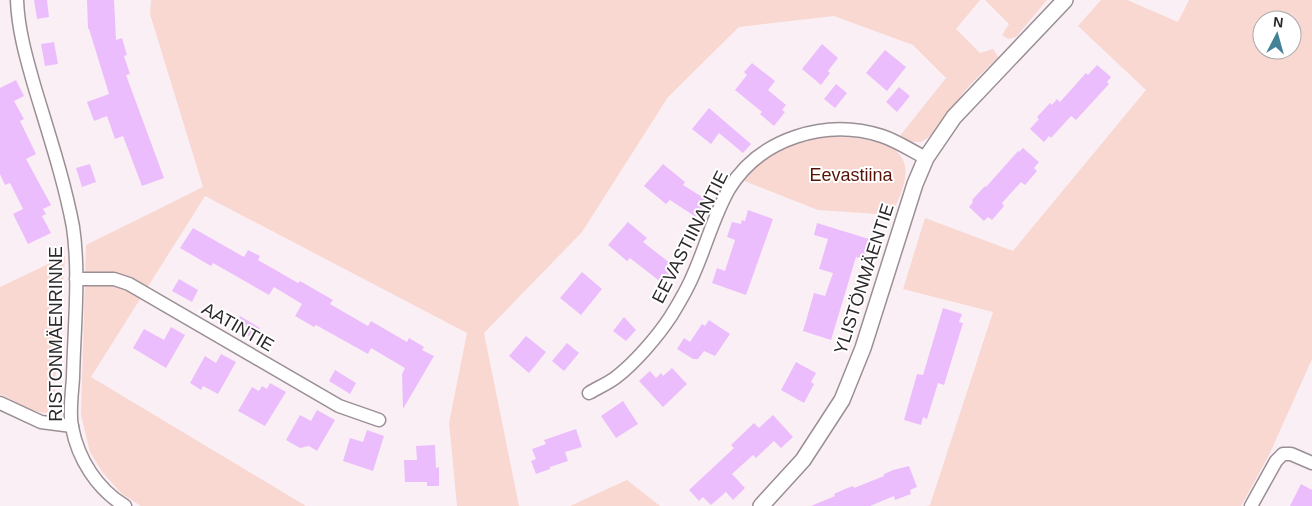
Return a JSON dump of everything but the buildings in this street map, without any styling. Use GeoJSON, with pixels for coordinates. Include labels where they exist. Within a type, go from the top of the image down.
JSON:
{"type":"FeatureCollection","features":[{"type":"Feature","properties":{"kind":"street","name":"RISTONMÄENRINNE"},"geometry":{"type":"LineString","coordinates":[[17,0],[17,15],[23,46],[66,194],[73,228],[76,279],[72,426],[79,452],[92,477],[113,498],[125,506]]}},
{"type":"Feature","properties":{"kind":"street","name":"YLISTÖNMÄENTIE"},"geometry":{"type":"LineString","coordinates":[[761,506],[803,460],[842,400],[863,348],[915,184],[926,158],[954,117],[1065,0]]}},
{"type":"Feature","properties":{"kind":"street","name":"EEVASTIINANTIE"},"geometry":{"type":"LineString","coordinates":[[589,393],[615,378],[634,361],[670,318],[693,275],[720,208],[730,189],[742,172],[775,145],[798,136],[822,130],[853,130],[882,136],[926,158]]}},
{"type":"Feature","properties":{"kind":"street","name":"AATINTIE"},"geometry":{"type":"LineString","coordinates":[[76,279],[114,279],[129,284],[339,406],[379,420]]}},
{"type":"Feature","properties":{"kind":"street"},"geometry":{"type":"LineString","coordinates":[[0,403],[41,422],[72,426]]}},
{"type":"Feature","properties":{"kind":"street"},"geometry":{"type":"LineString","coordinates":[[1251,506],[1276,460],[1283,454],[1291,454],[1312,463]]}},
{"type":"Feature","properties":{"kind":"green space"},"geometry":{"type":"Polygon","coordinates":[[[151,0],[980,0],[956,29],[980,53],[993,49],[998,57],[967,88],[932,135],[921,142],[909,142],[899,137],[946,78],[913,45],[834,16],[739,27],[668,97],[582,232],[484,333],[519,506],[457,506],[449,423],[467,333],[205,196],[91,377],[306,506],[141,506],[122,494],[103,473],[90,452],[81,415],[86,245],[203,187],[150,14],[151,0]]]}},
{"type":"Feature","properties":{"kind":"green space"},"geometry":{"type":"Polygon","coordinates":[[[985,0],[1047,0],[1016,37],[1008,39],[1002,35],[1009,24],[985,0]]]}},
{"type":"Feature","properties":{"kind":"green space"},"geometry":{"type":"Polygon","coordinates":[[[1101,0],[1127,0],[1178,22],[1189,0],[1312,0],[1312,359],[1270,453],[1241,506],[927,506],[930,505],[993,312],[903,289],[925,218],[1013,251],[1146,90],[1078,26],[1101,0]]]}},
{"type":"Feature","properties":{"kind":"green space","name":"Eevastiina"},"geometry":{"type":"Polygon","coordinates":[[[823,137],[871,140],[893,149],[901,156],[906,172],[902,191],[892,215],[818,210],[742,180],[760,163],[778,151],[798,143],[823,137]]]}},
{"type":"Feature","properties":{"kind":"green space"},"geometry":{"type":"Polygon","coordinates":[[[65,256],[63,289],[60,293],[54,412],[47,413],[26,408],[0,394],[0,287],[65,256]]]}},
{"type":"Feature","properties":{"kind":"green space"},"geometry":{"type":"Polygon","coordinates":[[[627,480],[660,506],[570,506],[627,480]]]}}]}
